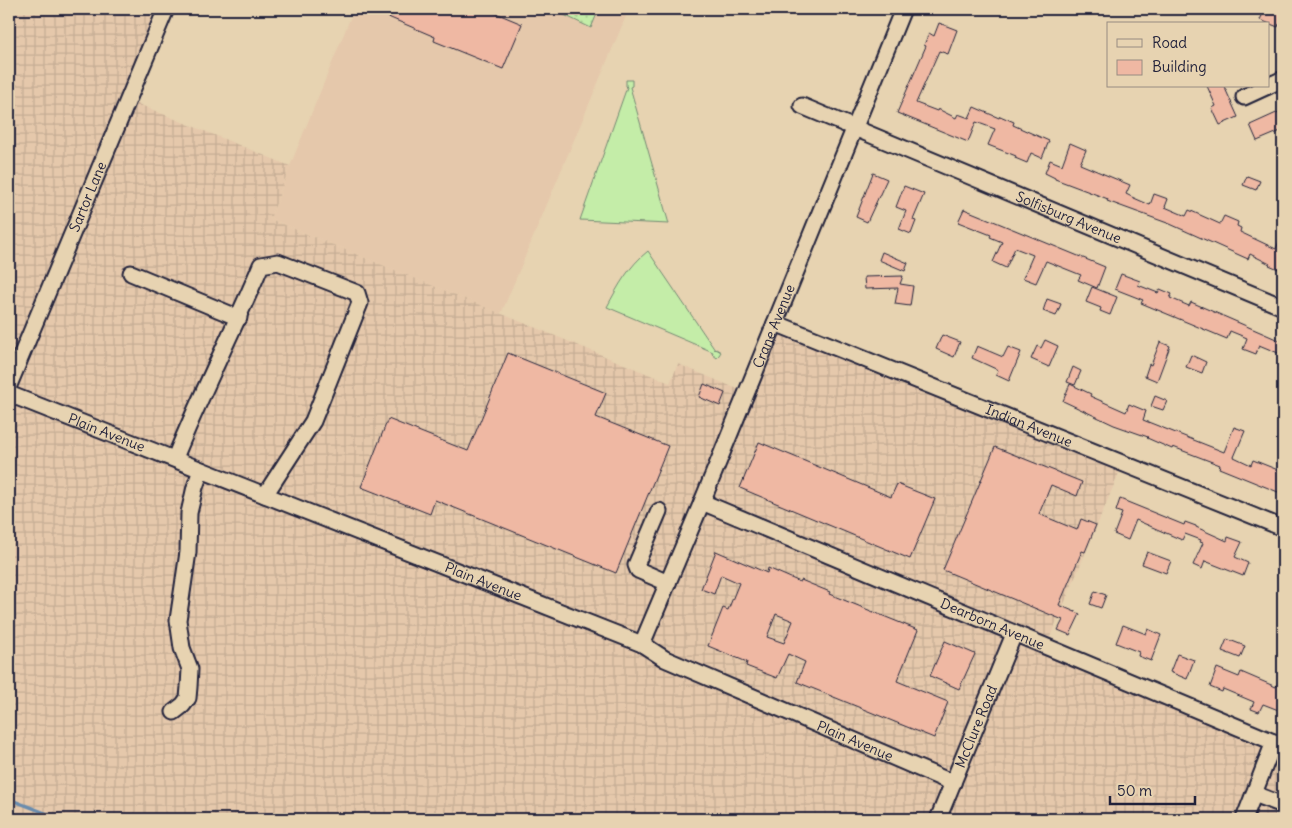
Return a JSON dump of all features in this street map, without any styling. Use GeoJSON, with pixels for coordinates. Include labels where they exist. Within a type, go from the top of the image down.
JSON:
{"type":"FeatureCollection","features":[{"type":"Feature","properties":{"kind":"street","name":"Sartor Lane"},"geometry":{"type":"LineString","coordinates":[[9,385],[166,9]]}},
{"type":"Feature","properties":{"kind":"street","name":"Crane Avenue"},"geometry":{"type":"LineString","coordinates":[[642,644],[702,502],[903,9]]}},
{"type":"Feature","properties":{"kind":"street"},"geometry":{"type":"LineString","coordinates":[[1270,85],[1283,79]]}},
{"type":"Feature","properties":{"kind":"street"},"geometry":{"type":"LineString","coordinates":[[1244,97],[1264,88]]}},
{"type":"Feature","properties":{"kind":"street","name":"Solfisburg Avenue"},"geometry":{"type":"LineString","coordinates":[[802,106],[1283,307]]}},
{"type":"Feature","properties":{"kind":"street"},"geometry":{"type":"LineString","coordinates":[[175,458],[194,410],[239,318],[261,265],[278,262],[357,293],[360,303],[313,421],[265,495]]}},
{"type":"Feature","properties":{"kind":"street"},"geometry":{"type":"LineString","coordinates":[[131,273],[239,318]]}},
{"type":"Feature","properties":{"kind":"street","name":"Indian Avenue"},"geometry":{"type":"LineString","coordinates":[[775,323],[1283,528]]}},
{"type":"Feature","properties":{"kind":"street","name":"Plain Avenue"},"geometry":{"type":"LineString","coordinates":[[9,394],[642,644],[666,659],[953,783]]}},
{"type":"Feature","properties":{"kind":"street"},"geometry":{"type":"LineString","coordinates":[[174,712],[188,698],[190,670],[182,648],[178,620],[187,560],[189,514],[195,487],[202,470]]}},
{"type":"Feature","properties":{"kind":"street","name":"Dearborn Avenue"},"geometry":{"type":"LineString","coordinates":[[702,502],[1279,744]]}},
{"type":"Feature","properties":{"kind":"street"},"geometry":{"type":"LineString","coordinates":[[659,511],[636,565],[638,570],[668,583]]}},
{"type":"Feature","properties":{"kind":"street","name":"McClure Road"},"geometry":{"type":"LineString","coordinates":[[938,819],[1014,634]]}},
{"type":"Feature","properties":{"kind":"street"},"geometry":{"type":"LineString","coordinates":[[1244,819],[1254,794],[1279,744]]}},
{"type":"Feature","properties":{"kind":"street"},"geometry":{"type":"LineString","coordinates":[[1254,794],[1283,805]]}},
{"type":"Feature","properties":{"kind":"shaded area"},"geometry":{"type":"Polygon","coordinates":[[[9,9],[163,9],[126,99],[290,166],[270,219],[670,383],[678,364],[752,395],[783,323],[1124,461],[1048,642],[1283,740],[1283,819],[29,819],[9,811],[9,9]]]}},
{"type":"Feature","properties":{"kind":"shaded area"},"geometry":{"type":"Polygon","coordinates":[[[354,9],[629,9],[501,314],[270,219],[354,9]]]}},
{"type":"Feature","properties":{"kind":"green space"},"geometry":{"type":"Polygon","coordinates":[[[564,9],[599,9],[591,28],[562,14],[564,9]]]}},
{"type":"Feature","properties":{"kind":"green space"},"geometry":{"type":"Polygon","coordinates":[[[626,80],[632,80],[632,86],[630,87],[669,224],[580,220],[627,87],[626,80]]]}},
{"type":"Feature","properties":{"kind":"green space"},"geometry":{"type":"Polygon","coordinates":[[[648,251],[715,350],[721,352],[717,358],[712,354],[713,352],[607,307],[630,270],[648,251]]]}},
{"type":"Feature","properties":{"kind":"building"},"geometry":{"type":"Polygon","coordinates":[[[389,9],[486,9],[522,24],[503,69],[434,41],[435,37],[386,16],[389,9]]]}},
{"type":"Feature","properties":{"kind":"building"},"geometry":{"type":"Polygon","coordinates":[[[1265,9],[1283,9],[1283,25],[1279,24],[1278,27],[1270,24],[1270,22],[1260,20],[1265,9]]]}},
{"type":"Feature","properties":{"kind":"building"},"geometry":{"type":"Polygon","coordinates":[[[939,23],[957,30],[948,54],[939,51],[916,103],[937,111],[938,109],[956,118],[958,114],[969,118],[974,107],[999,118],[1000,116],[1014,122],[1013,125],[1049,141],[1042,158],[1031,153],[1027,163],[1015,158],[1016,156],[988,145],[995,129],[976,122],[968,142],[897,113],[926,46],[924,45],[929,33],[934,36],[939,23]]]}},
{"type":"Feature","properties":{"kind":"building"},"geometry":{"type":"Polygon","coordinates":[[[1208,88],[1225,88],[1238,117],[1220,125],[1212,108],[1216,106],[1208,88]]]}},
{"type":"Feature","properties":{"kind":"building"},"geometry":{"type":"Polygon","coordinates":[[[1283,110],[1283,130],[1257,141],[1250,125],[1283,110]]]}},
{"type":"Feature","properties":{"kind":"building"},"geometry":{"type":"Polygon","coordinates":[[[1070,143],[1086,150],[1080,164],[1130,185],[1126,194],[1150,205],[1154,194],[1168,199],[1165,207],[1186,216],[1189,210],[1220,224],[1224,216],[1238,222],[1237,226],[1241,228],[1240,232],[1276,249],[1283,231],[1283,271],[1250,254],[1248,259],[1170,224],[1107,201],[1108,199],[1055,179],[1045,173],[1050,160],[1062,165],[1070,143]]]}},
{"type":"Feature","properties":{"kind":"building"},"geometry":{"type":"Polygon","coordinates":[[[873,173],[887,179],[867,222],[856,217],[873,173]]]}},
{"type":"Feature","properties":{"kind":"building"},"geometry":{"type":"Polygon","coordinates":[[[1247,176],[1260,181],[1256,190],[1243,185],[1247,176]]]}},
{"type":"Feature","properties":{"kind":"building"},"geometry":{"type":"Polygon","coordinates":[[[904,186],[924,194],[913,220],[916,221],[911,234],[899,229],[906,211],[896,207],[904,186]]]}},
{"type":"Feature","properties":{"kind":"building"},"geometry":{"type":"Polygon","coordinates":[[[964,209],[1105,267],[1097,288],[1078,280],[1081,275],[1046,261],[1036,283],[1023,278],[1033,255],[1015,248],[1006,268],[993,262],[1002,242],[990,237],[991,235],[958,222],[964,209]]]}},
{"type":"Feature","properties":{"kind":"building"},"geometry":{"type":"Polygon","coordinates":[[[882,252],[908,263],[905,271],[879,260],[882,252]]]}},
{"type":"Feature","properties":{"kind":"building"},"geometry":{"type":"Polygon","coordinates":[[[1121,274],[1140,281],[1138,285],[1158,293],[1160,289],[1172,294],[1170,298],[1189,306],[1191,302],[1283,342],[1283,355],[1259,345],[1256,354],[1243,349],[1247,338],[1230,331],[1227,339],[1141,303],[1143,300],[1115,289],[1121,274]]]}},
{"type":"Feature","properties":{"kind":"building"},"geometry":{"type":"Polygon","coordinates":[[[903,276],[900,284],[913,286],[910,306],[895,304],[898,288],[865,289],[864,277],[903,276]]]}},
{"type":"Feature","properties":{"kind":"building"},"geometry":{"type":"Polygon","coordinates":[[[1092,287],[1117,297],[1110,315],[1100,311],[1101,308],[1086,302],[1092,287]]]}},
{"type":"Feature","properties":{"kind":"building"},"geometry":{"type":"Polygon","coordinates":[[[1047,299],[1061,304],[1056,316],[1043,311],[1047,299]]]}},
{"type":"Feature","properties":{"kind":"building"},"geometry":{"type":"Polygon","coordinates":[[[942,335],[960,342],[954,357],[936,349],[942,335]]]}},
{"type":"Feature","properties":{"kind":"building"},"geometry":{"type":"Polygon","coordinates":[[[1045,340],[1058,346],[1049,367],[1031,359],[1037,346],[1041,348],[1045,340]]]}},
{"type":"Feature","properties":{"kind":"building"},"geometry":{"type":"Polygon","coordinates":[[[1160,342],[1170,346],[1157,381],[1145,376],[1160,342]]]}},
{"type":"Feature","properties":{"kind":"building"},"geometry":{"type":"Polygon","coordinates":[[[977,346],[1003,357],[1008,347],[1021,352],[1009,381],[996,375],[998,370],[972,358],[977,346]]]}},
{"type":"Feature","properties":{"kind":"building"},"geometry":{"type":"Polygon","coordinates":[[[508,353],[606,393],[596,417],[668,446],[616,573],[435,500],[430,514],[361,487],[388,419],[468,451],[508,353]]]}},
{"type":"Feature","properties":{"kind":"building"},"geometry":{"type":"Polygon","coordinates":[[[1191,355],[1206,362],[1202,373],[1186,367],[1191,355]]]}},
{"type":"Feature","properties":{"kind":"building"},"geometry":{"type":"Polygon","coordinates":[[[1073,367],[1081,371],[1075,385],[1067,382],[1073,367]]]}},
{"type":"Feature","properties":{"kind":"building"},"geometry":{"type":"Polygon","coordinates":[[[704,384],[725,393],[720,406],[699,397],[704,384]]]}},
{"type":"Feature","properties":{"kind":"building"},"geometry":{"type":"Polygon","coordinates":[[[1070,384],[1091,394],[1090,396],[1126,412],[1129,404],[1146,411],[1143,420],[1224,452],[1234,427],[1245,431],[1234,457],[1251,465],[1253,460],[1283,472],[1283,494],[1219,468],[1220,465],[1173,447],[1172,449],[1148,437],[1114,425],[1063,401],[1070,384]]]}},
{"type":"Feature","properties":{"kind":"building"},"geometry":{"type":"Polygon","coordinates":[[[1155,396],[1167,401],[1163,410],[1151,406],[1155,396]]]}},
{"type":"Feature","properties":{"kind":"building"},"geometry":{"type":"Polygon","coordinates":[[[759,442],[891,497],[897,484],[935,499],[910,559],[740,488],[759,442]]]}},
{"type":"Feature","properties":{"kind":"building"},"geometry":{"type":"Polygon","coordinates":[[[995,447],[1082,482],[1077,496],[1051,485],[1039,514],[1077,530],[1081,519],[1096,525],[1085,552],[1082,551],[1059,605],[1080,614],[1070,635],[1058,630],[1063,620],[943,570],[995,447]]]}},
{"type":"Feature","properties":{"kind":"building"},"geometry":{"type":"Polygon","coordinates":[[[1120,499],[1184,525],[1185,522],[1196,526],[1227,541],[1228,537],[1242,542],[1235,557],[1248,563],[1243,576],[1205,561],[1202,569],[1193,565],[1203,543],[1200,542],[1201,540],[1185,534],[1182,540],[1136,520],[1128,540],[1114,534],[1122,513],[1116,511],[1120,499]]]}},
{"type":"Feature","properties":{"kind":"building"},"geometry":{"type":"Polygon","coordinates":[[[716,551],[767,573],[768,568],[800,582],[801,580],[830,592],[829,594],[918,630],[897,681],[948,702],[934,738],[797,682],[805,662],[788,654],[777,678],[746,666],[747,662],[708,646],[723,608],[728,610],[739,583],[721,575],[714,594],[701,589],[716,551]],[[776,614],[767,637],[784,643],[793,621],[776,614]]]}},
{"type":"Feature","properties":{"kind":"building"},"geometry":{"type":"Polygon","coordinates":[[[1147,552],[1171,561],[1166,573],[1142,564],[1147,552]]]}},
{"type":"Feature","properties":{"kind":"building"},"geometry":{"type":"Polygon","coordinates":[[[1095,591],[1106,595],[1101,608],[1090,604],[1095,591]]]}},
{"type":"Feature","properties":{"kind":"building"},"geometry":{"type":"Polygon","coordinates":[[[1123,625],[1146,634],[1148,629],[1161,635],[1151,661],[1138,656],[1139,652],[1116,643],[1123,625]]]}},
{"type":"Feature","properties":{"kind":"building"},"geometry":{"type":"Polygon","coordinates":[[[1227,639],[1245,646],[1240,658],[1222,651],[1227,639]]]}},
{"type":"Feature","properties":{"kind":"building"},"geometry":{"type":"Polygon","coordinates":[[[945,641],[975,654],[959,689],[930,676],[945,641]]]}},
{"type":"Feature","properties":{"kind":"building"},"geometry":{"type":"Polygon","coordinates":[[[1177,654],[1194,660],[1187,679],[1170,672],[1177,654]]]}},
{"type":"Feature","properties":{"kind":"building"},"geometry":{"type":"Polygon","coordinates":[[[1217,668],[1239,677],[1241,672],[1276,687],[1283,671],[1283,705],[1281,711],[1263,704],[1259,712],[1251,709],[1254,702],[1223,689],[1222,692],[1210,687],[1217,668]]]}},
{"type":"Feature","properties":{"kind":"waterway"},"geometry":{"type":"LineString","coordinates":[[9,799],[61,819]]}}]}
